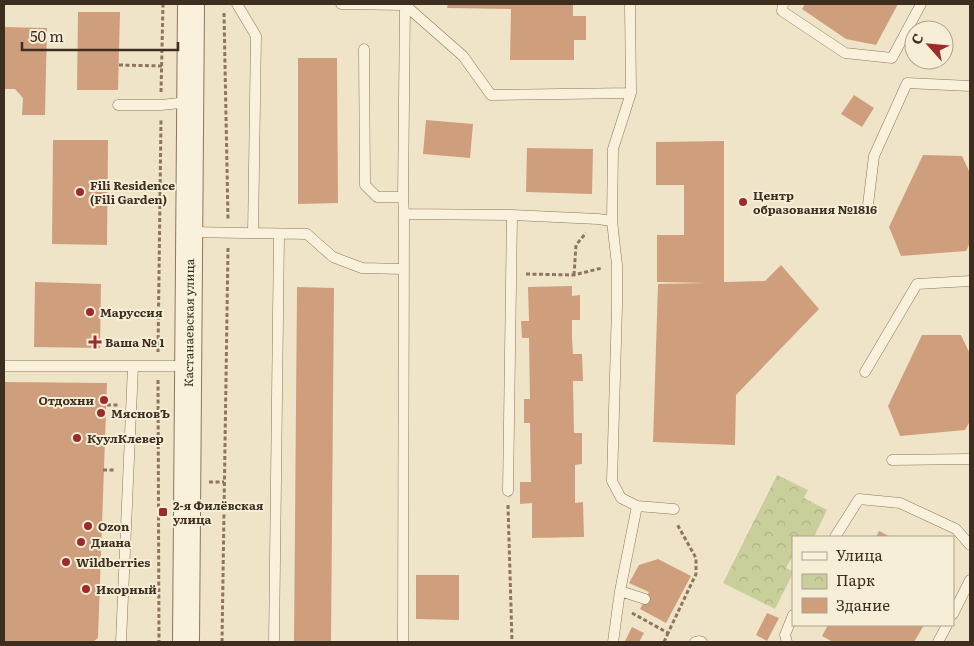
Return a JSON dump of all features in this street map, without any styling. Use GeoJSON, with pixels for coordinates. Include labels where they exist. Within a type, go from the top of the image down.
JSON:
{"type":"FeatureCollection","features":[{"type":"Feature","properties":{"kind":"street","name":"Кастанаевская улица"},"geometry":{"type":"LineString","coordinates":[[186,642],[191,4]]}},
{"type":"Feature","properties":{"kind":"lane"},"geometry":{"type":"LineString","coordinates":[[237,4],[256,36],[253,233]]}},
{"type":"Feature","properties":{"kind":"lane"},"geometry":{"type":"LineString","coordinates":[[341,4],[405,5],[463,56],[492,95],[631,93]]}},
{"type":"Feature","properties":{"kind":"lane"},"geometry":{"type":"LineString","coordinates":[[630,4],[631,93],[613,149],[612,221],[617,265],[612,481],[621,498],[637,506],[674,509]]}},
{"type":"Feature","properties":{"kind":"lane"},"geometry":{"type":"LineString","coordinates":[[783,4],[782,11],[845,53],[892,58],[921,4]]}},
{"type":"Feature","properties":{"kind":"lane"},"geometry":{"type":"LineString","coordinates":[[403,642],[405,5]]}},
{"type":"Feature","properties":{"kind":"lane"},"geometry":{"type":"LineString","coordinates":[[364,49],[365,185],[377,197],[403,197]]}},
{"type":"Feature","properties":{"kind":"lane"},"geometry":{"type":"LineString","coordinates":[[868,205],[874,156],[907,83],[970,86]]}},
{"type":"Feature","properties":{"kind":"lane"},"geometry":{"type":"LineString","coordinates":[[118,105],[161,105],[190,102]]}},
{"type":"Feature","properties":{"kind":"lane"},"geometry":{"type":"LineString","coordinates":[[404,214],[512,215],[612,221]]}},
{"type":"Feature","properties":{"kind":"lane"},"geometry":{"type":"LineString","coordinates":[[508,491],[512,215]]}},
{"type":"Feature","properties":{"kind":"lane"},"geometry":{"type":"LineString","coordinates":[[189,232],[307,234],[333,257],[362,268],[404,269]]}},
{"type":"Feature","properties":{"kind":"lane"},"geometry":{"type":"LineString","coordinates":[[274,642],[279,234]]}},
{"type":"Feature","properties":{"kind":"lane"},"geometry":{"type":"LineString","coordinates":[[865,372],[918,284],[970,281]]}},
{"type":"Feature","properties":{"kind":"lane"},"geometry":{"type":"LineString","coordinates":[[4,366],[188,366]]}},
{"type":"Feature","properties":{"kind":"lane"},"geometry":{"type":"LineString","coordinates":[[121,642],[133,366]]}},
{"type":"Feature","properties":{"kind":"lane"},"geometry":{"type":"LineString","coordinates":[[892,460],[970,459]]}},
{"type":"Feature","properties":{"kind":"lane"},"geometry":{"type":"LineString","coordinates":[[835,536],[859,499],[900,503],[956,529],[970,545]]}},
{"type":"Feature","properties":{"kind":"lane"},"geometry":{"type":"LineString","coordinates":[[613,642],[620,591],[637,506]]}},
{"type":"Feature","properties":{"kind":"lane"},"geometry":{"type":"LineString","coordinates":[[954,612],[970,580]]}},
{"type":"Feature","properties":{"kind":"lane"},"geometry":{"type":"LineString","coordinates":[[620,591],[645,599]]}},
{"type":"Feature","properties":{"kind":"lane"},"geometry":{"type":"LineString","coordinates":[[787,642],[785,635],[792,618]]}},
{"type":"Feature","properties":{"kind":"lane"},"geometry":{"type":"LineString","coordinates":[[938,642],[946,626]]}},
{"type":"Feature","properties":{"kind":"lane"},"geometry":{"type":"LineString","coordinates":[[695,642],[702,642]]}},
{"type":"Feature","properties":{"kind":"path"},"geometry":{"type":"LineString","coordinates":[[159,642],[158,366],[163,4]]}},
{"type":"Feature","properties":{"kind":"path"},"geometry":{"type":"LineString","coordinates":[[222,642],[228,233],[224,4]]}},
{"type":"Feature","properties":{"kind":"path"},"geometry":{"type":"LineString","coordinates":[[119,65],[162,66]]}},
{"type":"Feature","properties":{"kind":"path"},"geometry":{"type":"LineString","coordinates":[[574,276],[576,245],[598,219]]}},
{"type":"Feature","properties":{"kind":"path"},"geometry":{"type":"LineString","coordinates":[[511,274],[574,276],[617,265]]}},
{"type":"Feature","properties":{"kind":"path"},"geometry":{"type":"LineString","coordinates":[[508,491],[512,642]]}},
{"type":"Feature","properties":{"kind":"path"},"geometry":{"type":"LineString","coordinates":[[664,642],[696,574],[696,558],[675,520],[674,509]]}},
{"type":"Feature","properties":{"kind":"path"},"geometry":{"type":"LineString","coordinates":[[618,606],[668,633]]}},
{"type":"Feature","properties":{"kind":"green space"},"geometry":{"type":"Polygon","coordinates":[[[777,475],[808,490],[804,498],[827,510],[814,536],[792,536],[792,557],[786,568],[792,571],[792,575],[775,609],[723,583],[777,475]]]}},
{"type":"Feature","properties":{"kind":"building"},"geometry":{"type":"Polygon","coordinates":[[[448,4],[573,4],[573,16],[586,16],[586,40],[574,40],[574,60],[510,60],[511,9],[447,8],[448,4]]]}},
{"type":"Feature","properties":{"kind":"building"},"geometry":{"type":"Polygon","coordinates":[[[805,4],[898,4],[876,45],[846,39],[802,9],[805,4]]]}},
{"type":"Feature","properties":{"kind":"building"},"geometry":{"type":"Polygon","coordinates":[[[78,12],[120,12],[118,90],[77,90],[78,12]]]}},
{"type":"Feature","properties":{"kind":"building"},"geometry":{"type":"Polygon","coordinates":[[[4,27],[47,28],[45,115],[22,115],[23,98],[15,89],[4,89],[4,27]]]}},
{"type":"Feature","properties":{"kind":"building"},"geometry":{"type":"Polygon","coordinates":[[[298,58],[337,58],[338,203],[298,204],[298,58]]]}},
{"type":"Feature","properties":{"kind":"building"},"geometry":{"type":"Polygon","coordinates":[[[854,95],[874,108],[862,127],[841,114],[854,95]]]}},
{"type":"Feature","properties":{"kind":"building"},"geometry":{"type":"Polygon","coordinates":[[[426,120],[473,124],[470,158],[423,154],[426,120]]]}},
{"type":"Feature","properties":{"kind":"building","name":"Fili Residence (Fili Garden)"},"geometry":{"type":"Polygon","coordinates":[[[53,140],[108,140],[107,245],[52,244],[53,140]]]}},
{"type":"Feature","properties":{"kind":"building"},"geometry":{"type":"Polygon","coordinates":[[[724,141],[724,282],[765,281],[781,265],[819,309],[736,395],[735,445],[653,442],[658,284],[707,283],[657,282],[657,235],[684,235],[684,185],[656,185],[656,142],[724,141]]]}},
{"type":"Feature","properties":{"kind":"building"},"geometry":{"type":"Polygon","coordinates":[[[527,148],[593,149],[592,194],[526,192],[527,148]]]}},
{"type":"Feature","properties":{"kind":"building"},"geometry":{"type":"Polygon","coordinates":[[[923,155],[962,156],[970,173],[970,243],[966,251],[901,256],[889,227],[923,155]]]}},
{"type":"Feature","properties":{"kind":"building"},"geometry":{"type":"Polygon","coordinates":[[[35,282],[101,284],[100,348],[34,347],[35,282]]]}},
{"type":"Feature","properties":{"kind":"building"},"geometry":{"type":"Polygon","coordinates":[[[572,286],[572,296],[580,295],[580,320],[572,320],[572,338],[573,354],[582,354],[583,381],[573,381],[574,433],[582,433],[582,464],[575,465],[575,503],[583,502],[584,537],[532,538],[532,503],[520,504],[520,482],[531,482],[530,423],[524,423],[524,399],[530,399],[529,338],[522,338],[521,321],[529,321],[528,287],[572,286]]]}},
{"type":"Feature","properties":{"kind":"building"},"geometry":{"type":"Polygon","coordinates":[[[297,287],[334,288],[331,642],[294,642],[297,287]]]}},
{"type":"Feature","properties":{"kind":"building"},"geometry":{"type":"Polygon","coordinates":[[[922,335],[961,335],[970,354],[970,421],[965,430],[900,436],[888,406],[922,335]]]}},
{"type":"Feature","properties":{"kind":"building"},"geometry":{"type":"Polygon","coordinates":[[[4,382],[107,383],[98,638],[93,642],[4,642],[4,382]]]}},
{"type":"Feature","properties":{"kind":"building"},"geometry":{"type":"Polygon","coordinates":[[[879,531],[889,536],[876,536],[879,531]]]}},
{"type":"Feature","properties":{"kind":"building"},"geometry":{"type":"Polygon","coordinates":[[[658,559],[691,576],[666,623],[640,609],[649,592],[629,583],[639,565],[658,559]]]}},
{"type":"Feature","properties":{"kind":"building"},"geometry":{"type":"Polygon","coordinates":[[[416,575],[459,575],[459,620],[416,619],[416,575]]]}},
{"type":"Feature","properties":{"kind":"building"},"geometry":{"type":"Polygon","coordinates":[[[767,613],[779,618],[767,641],[756,635],[767,613]]]}},
{"type":"Feature","properties":{"kind":"building"},"geometry":{"type":"Polygon","coordinates":[[[827,626],[923,626],[914,642],[833,642],[822,636],[827,626]]]}},
{"type":"Feature","properties":{"kind":"building"},"geometry":{"type":"Polygon","coordinates":[[[632,627],[644,633],[639,642],[625,641],[632,627]]]}},
{"type":"Feature","properties":{"kind":"place","name":"Fili Residence (Fili Garden)"},"geometry":{"type":"Point","coordinates":[80,192]}},
{"type":"Feature","properties":{"kind":"place","name":"Центр образования №1816"},"geometry":{"type":"Point","coordinates":[743,202]}},
{"type":"Feature","properties":{"kind":"place","name":"Маруссия"},"geometry":{"type":"Point","coordinates":[90,312]}},
{"type":"Feature","properties":{"kind":"place","name":"Ваша № 1"},"geometry":{"type":"Point","coordinates":[95,342]}},
{"type":"Feature","properties":{"kind":"place","name":"Отдохни"},"geometry":{"type":"Point","coordinates":[104,400]}},
{"type":"Feature","properties":{"kind":"place","name":"МясновЪ"},"geometry":{"type":"Point","coordinates":[101,413]}},
{"type":"Feature","properties":{"kind":"place","name":"КуулКлевер"},"geometry":{"type":"Point","coordinates":[77,438]}},
{"type":"Feature","properties":{"kind":"place","name":"2-я Филёвская улица"},"geometry":{"type":"Point","coordinates":[163,512]}},
{"type":"Feature","properties":{"kind":"place","name":"Ozon"},"geometry":{"type":"Point","coordinates":[88,526]}},
{"type":"Feature","properties":{"kind":"place","name":"Диана"},"geometry":{"type":"Point","coordinates":[81,542]}},
{"type":"Feature","properties":{"kind":"place","name":"Wildberries"},"geometry":{"type":"Point","coordinates":[66,562]}},
{"type":"Feature","properties":{"kind":"place","name":"Икорный"},"geometry":{"type":"Point","coordinates":[86,589]}}]}
